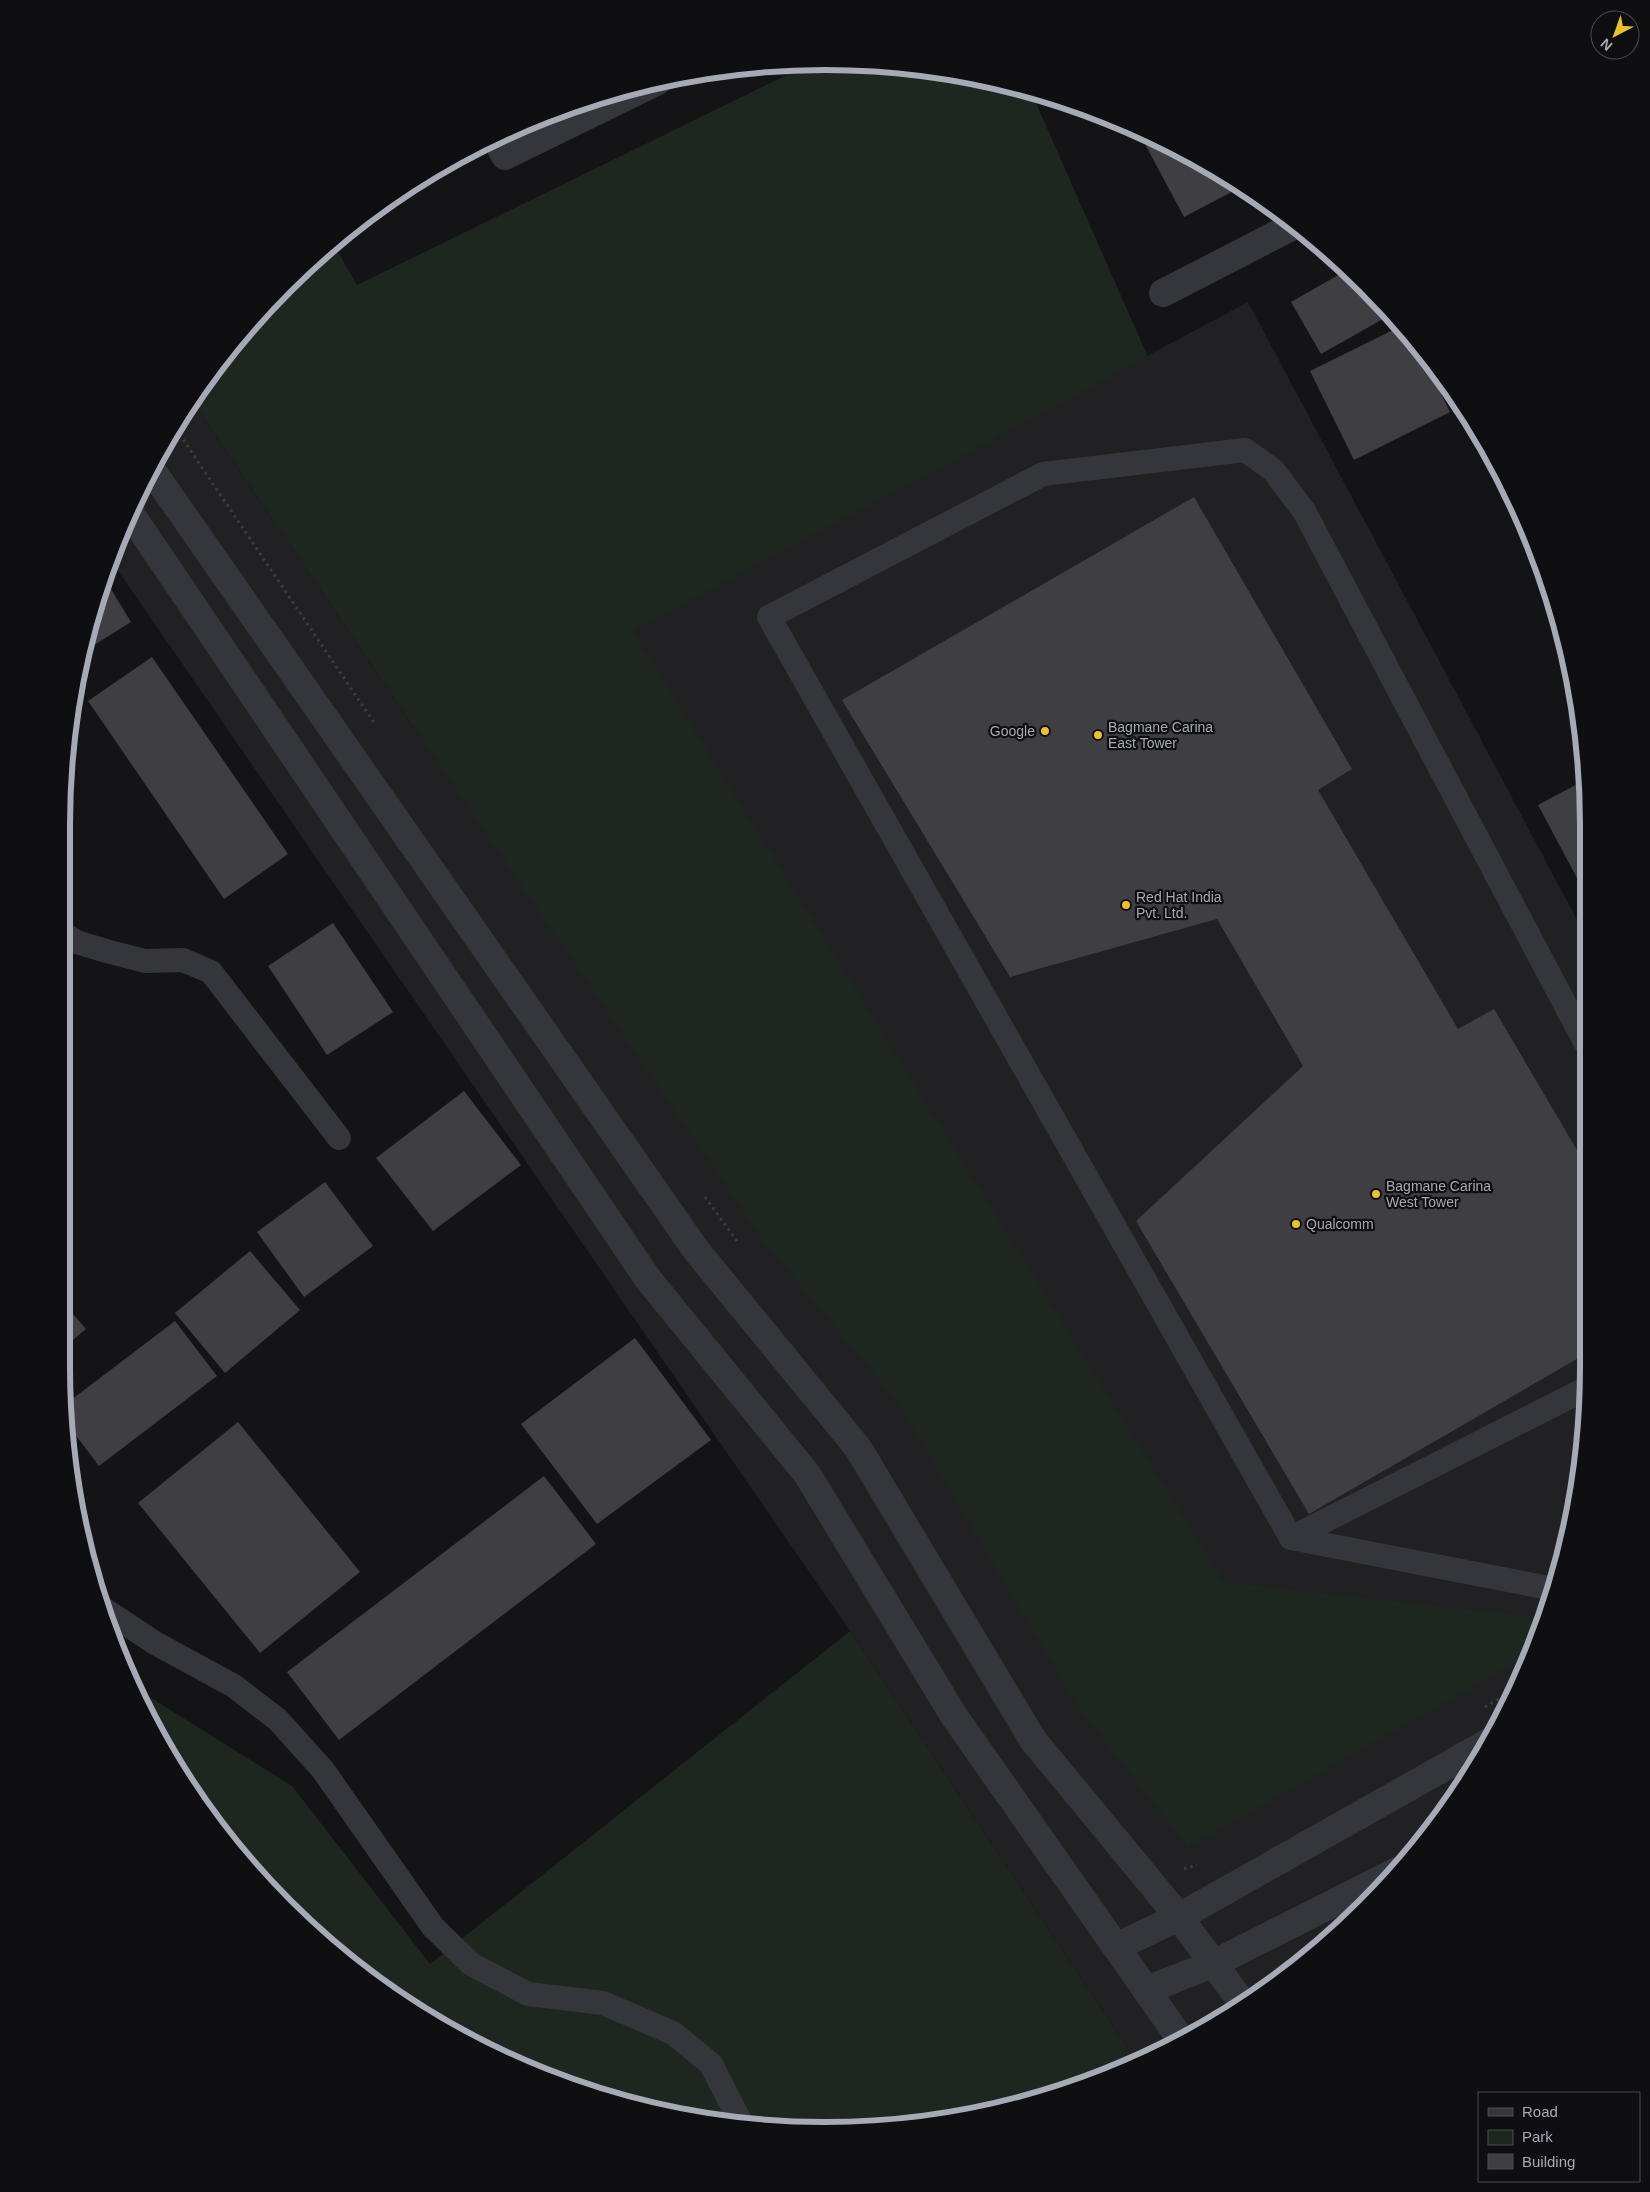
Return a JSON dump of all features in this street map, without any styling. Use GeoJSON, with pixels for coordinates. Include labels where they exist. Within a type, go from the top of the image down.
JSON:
{"type":"FeatureCollection","features":[{"type":"Feature","properties":{"kind":"street"},"geometry":{"type":"LineString","coordinates":[[500,148],[606,103]]}},
{"type":"Feature","properties":{"kind":"street"},"geometry":{"type":"LineString","coordinates":[[1163,293],[1288,229]]}},
{"type":"Feature","properties":{"kind":"street"},"geometry":{"type":"LineString","coordinates":[[156,475],[696,1250],[858,1448],[1033,1740],[1179,1917],[1239,1998]]}},
{"type":"Feature","properties":{"kind":"street"},"geometry":{"type":"LineString","coordinates":[[135,520],[648,1279],[807,1474],[954,1716],[1177,2034]]}},
{"type":"Feature","properties":{"kind":"street"},"geometry":{"type":"LineString","coordinates":[[1116,1947],[1179,1917],[1476,1750]]}},
{"type":"Feature","properties":{"kind":"street"},"geometry":{"type":"LineString","coordinates":[[1146,1990],[1213,1964],[1380,1879]]}},
{"type":"Feature","properties":{"kind":"lane"},"geometry":{"type":"LineString","coordinates":[[1547,1588],[1291,1538],[769,617],[1043,474],[1245,450],[1272,470],[1304,511],[1580,1031]]}},
{"type":"Feature","properties":{"kind":"lane"},"geometry":{"type":"LineString","coordinates":[[70,938],[76,942],[145,961],[183,960],[210,972],[339,1138]]}},
{"type":"Feature","properties":{"kind":"lane"},"geometry":{"type":"LineString","coordinates":[[1291,1538],[1579,1392]]}},
{"type":"Feature","properties":{"kind":"lane"},"geometry":{"type":"LineString","coordinates":[[112,1615],[155,1644],[234,1686],[278,1720],[323,1770],[433,1927],[471,1964],[528,1994],[603,2002],[673,2033],[711,2064],[738,2117]]}},
{"type":"Feature","properties":{"kind":"path"},"geometry":{"type":"LineString","coordinates":[[179,434],[375,725]]}},
{"type":"Feature","properties":{"kind":"path"},"geometry":{"type":"LineString","coordinates":[[704,1196],[745,1252]]}},
{"type":"Feature","properties":{"kind":"path"},"geometry":{"type":"LineString","coordinates":[[1478,1711],[1505,1695]]}},
{"type":"Feature","properties":{"kind":"path"},"geometry":{"type":"LineString","coordinates":[[1180,1870],[1198,1864]]}},
{"type":"Feature","properties":{"kind":"shaded area"},"geometry":{"type":"Polygon","coordinates":[[[1248,302],[1580,925],[1580,1367],[1574,1466],[1554,1562],[1540,1610],[1523,1656],[1479,1744],[1453,1786],[1424,1827],[1393,1865],[1323,1935],[1285,1966],[1244,1995],[1202,2021],[1133,2056],[850,1631],[116,567],[127,536],[148,491],[171,447],[196,407],[424,742],[1248,302]]]}},
{"type":"Feature","properties":{"kind":"green space"},"geometry":{"type":"Polygon","coordinates":[[[825,70],[924,76],[1035,100],[1148,357],[633,631],[1224,1582],[1537,1617],[1521,1660],[1188,1847],[1079,1709],[898,1403],[763,1241],[196,407],[226,365],[257,327],[291,291],[336,249],[357,285],[794,71],[825,70]]]}},
{"type":"Feature","properties":{"kind":"green space"},"geometry":{"type":"Polygon","coordinates":[[[850,1631],[1133,2056],[1068,2082],[1020,2096],[924,2116],[874,2120],[825,2122],[726,2116],[630,2096],[582,2082],[536,2065],[447,2021],[365,1966],[327,1935],[257,1865],[226,1827],[197,1786],[171,1744],[145,1694],[292,1786],[430,1964],[850,1631]]]}},
{"type":"Feature","properties":{"kind":"green space"},"geometry":{"type":"Polygon","coordinates":[[[1309,1946],[1275,1973],[1271,1967],[1309,1946]]]}},
{"type":"Feature","properties":{"kind":"building"},"geometry":{"type":"Polygon","coordinates":[[[1143,141],[1202,171],[1234,191],[1184,217],[1143,141]]]}},
{"type":"Feature","properties":{"kind":"building"},"geometry":{"type":"Polygon","coordinates":[[[1341,274],[1385,318],[1321,354],[1291,302],[1341,274]]]}},
{"type":"Feature","properties":{"kind":"building"},"geometry":{"type":"Polygon","coordinates":[[[1395,329],[1434,378],[1450,412],[1354,460],[1310,371],[1395,329]]]}},
{"type":"Feature","properties":{"kind":"building"},"geometry":{"type":"Polygon","coordinates":[[[1194,497],[1352,769],[1318,790],[1458,1029],[1494,1009],[1580,1155],[1580,1357],[1309,1514],[1136,1221],[1303,1066],[1217,919],[1010,977],[842,700],[1194,497]]]}},
{"type":"Feature","properties":{"kind":"building"},"geometry":{"type":"Polygon","coordinates":[[[109,586],[131,622],[92,646],[109,586]]]}},
{"type":"Feature","properties":{"kind":"building"},"geometry":{"type":"Polygon","coordinates":[[[152,657],[288,854],[224,899],[88,701],[152,657]]]}},
{"type":"Feature","properties":{"kind":"building"},"geometry":{"type":"Polygon","coordinates":[[[1578,784],[1580,884],[1538,805],[1578,784]]]}},
{"type":"Feature","properties":{"kind":"building"},"geometry":{"type":"Polygon","coordinates":[[[333,923],[393,1012],[327,1055],[268,966],[333,923]]]}},
{"type":"Feature","properties":{"kind":"building"},"geometry":{"type":"Polygon","coordinates":[[[464,1091],[521,1165],[433,1231],[376,1158],[464,1091]]]}},
{"type":"Feature","properties":{"kind":"building"},"geometry":{"type":"Polygon","coordinates":[[[325,1182],[373,1246],[304,1297],[257,1232],[325,1182]]]}},
{"type":"Feature","properties":{"kind":"building"},"geometry":{"type":"Polygon","coordinates":[[[250,1251],[300,1310],[225,1373],[175,1313],[250,1251]]]}},
{"type":"Feature","properties":{"kind":"building"},"geometry":{"type":"Polygon","coordinates":[[[70,1310],[86,1329],[70,1342],[70,1310]]]}},
{"type":"Feature","properties":{"kind":"building"},"geometry":{"type":"Polygon","coordinates":[[[175,1321],[217,1376],[99,1466],[73,1432],[71,1400],[175,1321]]]}},
{"type":"Feature","properties":{"kind":"building"},"geometry":{"type":"Polygon","coordinates":[[[635,1338],[711,1440],[597,1524],[521,1424],[635,1338]]]}},
{"type":"Feature","properties":{"kind":"building"},"geometry":{"type":"Polygon","coordinates":[[[238,1422],[360,1572],[260,1653],[138,1503],[238,1422]]]}},
{"type":"Feature","properties":{"kind":"building"},"geometry":{"type":"Polygon","coordinates":[[[544,1476],[596,1544],[339,1740],[287,1672],[544,1476]]]}},
{"type":"Feature","properties":{"kind":"place","name":"Google"},"geometry":{"type":"Point","coordinates":[1045,731]}},
{"type":"Feature","properties":{"kind":"place","name":"Bagmane Carina East Tower"},"geometry":{"type":"Point","coordinates":[1098,735]}},
{"type":"Feature","properties":{"kind":"place","name":"Red Hat India Pvt. Ltd."},"geometry":{"type":"Point","coordinates":[1126,905]}},
{"type":"Feature","properties":{"kind":"place","name":"Bagmane Carina West Tower"},"geometry":{"type":"Point","coordinates":[1376,1194]}},
{"type":"Feature","properties":{"kind":"place","name":"Qualcomm"},"geometry":{"type":"Point","coordinates":[1296,1224]}}]}
